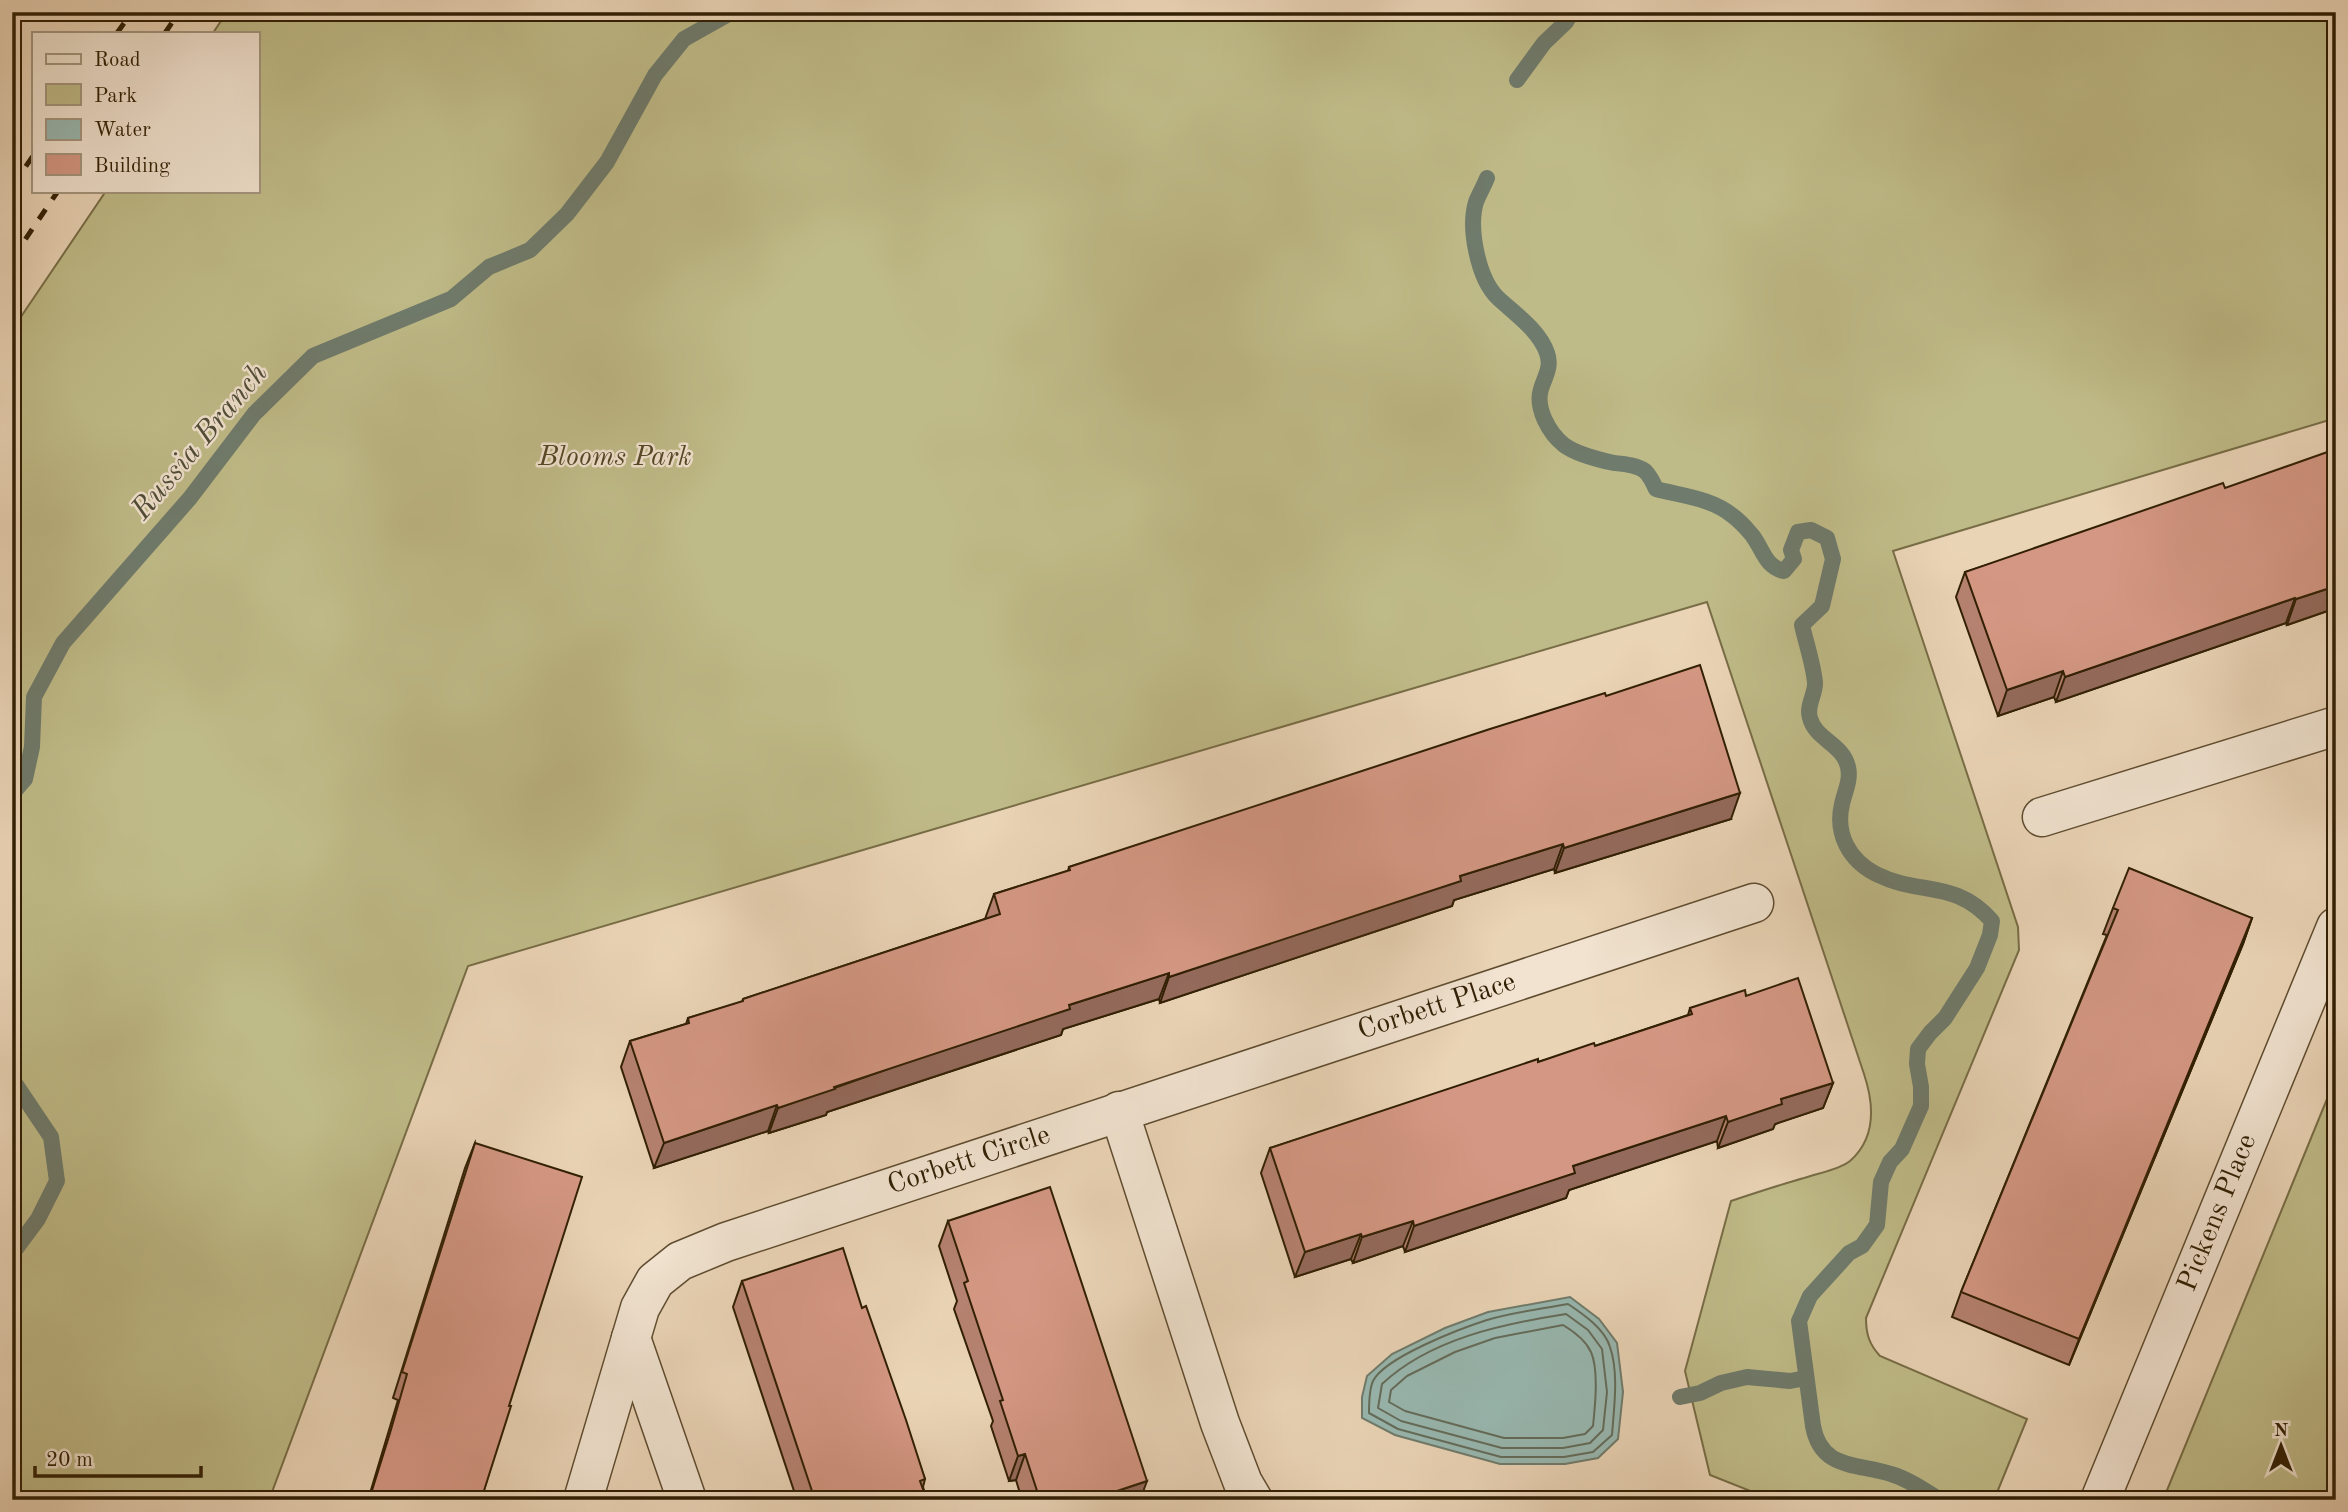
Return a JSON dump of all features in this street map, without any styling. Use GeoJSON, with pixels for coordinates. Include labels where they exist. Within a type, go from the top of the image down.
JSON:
{"type":"FeatureCollection","features":[{"type":"Feature","properties":{"kind":"street"},"geometry":{"type":"LineString","coordinates":[[2042,817],[2336,726]]}},
{"type":"Feature","properties":{"kind":"street","name":"Corbett Place"},"geometry":{"type":"LineString","coordinates":[[1119,1111],[1754,903]]}},
{"type":"Feature","properties":{"kind":"street","name":"Pickens Place"},"geometry":{"type":"LineString","coordinates":[[2100,1500],[2336,927]]}},
{"type":"Feature","properties":{"kind":"street"},"geometry":{"type":"LineString","coordinates":[[1119,1111],[1220,1423],[1243,1483],[1253,1500]]}},
{"type":"Feature","properties":{"kind":"street","name":"Corbett Circle"},"geometry":{"type":"LineString","coordinates":[[583,1500],[640,1308],[655,1281],[680,1261],[739,1238],[1119,1111]]}},
{"type":"Feature","properties":{"kind":"street"},"geometry":{"type":"LineString","coordinates":[[631,1338],[687,1500]]}},
{"type":"Feature","properties":{"kind":"green space","name":"Blooms Park"},"geometry":{"type":"Polygon","coordinates":[[[227,12],[2336,12],[2336,418],[1893,551],[2018,927],[2019,950],[1866,1318],[1867,1329],[1871,1343],[1880,1356],[2027,1419],[1994,1500],[1773,1500],[1710,1475],[1685,1371],[1731,1201],[1834,1169],[1850,1161],[1865,1142],[1871,1109],[1864,1074],[1707,602],[468,966],[269,1500],[12,1500],[12,330],[105,192],[259,192],[259,32],[214,32],[227,12]]]}},
{"type":"Feature","properties":{"kind":"green space"},"geometry":{"type":"Polygon","coordinates":[[[2336,1077],[2336,1500],[2163,1500],[2336,1077]]]}},
{"type":"Feature","properties":{"kind":"water"},"geometry":{"type":"Polygon","coordinates":[[[1570,1297],[1599,1319],[1617,1343],[1623,1392],[1618,1439],[1598,1458],[1565,1464],[1500,1464],[1395,1435],[1362,1418],[1362,1397],[1367,1376],[1392,1354],[1445,1328],[1488,1312],[1570,1297]]]}},
{"type":"Feature","properties":{"kind":"building"},"geometry":{"type":"Polygon","coordinates":[[[2336,449],[2336,586],[2065,677],[2063,671],[2007,690],[1965,572],[2223,483],[2225,488],[2336,449]]]}},
{"type":"Feature","properties":{"kind":"building"},"geometry":{"type":"Polygon","coordinates":[[[1700,665],[1740,793],[1564,848],[1563,844],[1460,876],[1461,881],[1169,977],[1169,973],[1069,1005],[1070,1009],[778,1108],[777,1105],[664,1143],[630,1041],[689,1023],[688,1018],[743,999],[1000,914],[994,894],[1070,870],[1069,867],[1490,729],[1605,693],[1606,696],[1700,665]]]}},
{"type":"Feature","properties":{"kind":"building"},"geometry":{"type":"Polygon","coordinates":[[[2129,868],[2252,918],[2079,1339],[1961,1292],[2118,910],[2113,908],[2129,868]]]}},
{"type":"Feature","properties":{"kind":"building"},"geometry":{"type":"Polygon","coordinates":[[[1798,978],[1833,1083],[1781,1099],[1782,1104],[1728,1122],[1726,1116],[1573,1166],[1575,1173],[1414,1226],[1413,1221],[1305,1252],[1270,1148],[1538,1059],[1538,1062],[1594,1043],[1595,1046],[1692,1014],[1690,1008],[1745,990],[1746,996],[1798,978]]]}},
{"type":"Feature","properties":{"kind":"building"},"geometry":{"type":"Polygon","coordinates":[[[475,1143],[582,1177],[481,1500],[369,1500],[407,1374],[402,1372],[475,1143]]]}},
{"type":"Feature","properties":{"kind":"building"},"geometry":{"type":"Polygon","coordinates":[[[1050,1187],[1147,1481],[1090,1500],[1040,1500],[1025,1454],[1018,1456],[1000,1401],[1003,1400],[964,1283],[968,1281],[948,1221],[1050,1187]]]}},
{"type":"Feature","properties":{"kind":"building"},"geometry":{"type":"Polygon","coordinates":[[[843,1248],[862,1308],[866,1306],[906,1420],[925,1479],[920,1481],[927,1500],[815,1500],[742,1281],[843,1248]]]}},
{"type":"Feature","properties":{"kind":"waterway","name":"Russia Branch"},"geometry":{"type":"LineString","coordinates":[[12,794],[25,779],[32,747],[34,697],[63,643],[190,498],[254,414],[313,356],[451,299],[489,267],[530,250],[567,214],[607,162],[655,75],[684,39],[732,12]]}},
{"type":"Feature","properties":{"kind":"waterway"},"geometry":{"type":"LineString","coordinates":[[1517,80],[1544,43],[1566,22],[1572,12]]}},
{"type":"Feature","properties":{"kind":"waterway"},"geometry":{"type":"LineString","coordinates":[[1487,178],[1474,213],[1476,253],[1491,289],[1532,330],[1547,353],[1548,367],[1541,389],[1540,404],[1549,427],[1558,440],[1575,451],[1638,467],[1647,473],[1656,489],[1696,498],[1724,510],[1746,528],[1768,562],[1778,569],[1784,571],[1794,559],[1791,550],[1798,532],[1811,530],[1827,538],[1833,559],[1822,606],[1802,625],[1815,682],[1809,709],[1810,718],[1817,731],[1841,753],[1848,767],[1848,781],[1840,815],[1846,845],[1858,861],[1876,874],[1907,885],[1951,893],[1978,908],[1992,921],[1990,935],[1977,968],[1945,1018],[1918,1049],[1921,1106],[1902,1149],[1890,1162],[1881,1182],[1877,1225],[1862,1246],[1849,1253],[1810,1296],[1799,1321],[1813,1426],[1824,1451],[1842,1462],[1904,1479],[1940,1500]]}},
{"type":"Feature","properties":{"kind":"waterway","name":"Russia Branch"},"geometry":{"type":"LineString","coordinates":[[12,1079],[51,1137],[57,1181],[38,1219],[12,1254]]}},
{"type":"Feature","properties":{"kind":"waterway"},"geometry":{"type":"LineString","coordinates":[[1680,1397],[1747,1377],[1790,1381],[1806,1378]]}},
{"type":"Feature","properties":{"kind":"railway"},"geometry":{"type":"LineString","coordinates":[[118,32],[132,12]]}},
{"type":"Feature","properties":{"kind":"railway"},"geometry":{"type":"LineString","coordinates":[[166,32],[179,12]]}},
{"type":"Feature","properties":{"kind":"railway"},"geometry":{"type":"LineString","coordinates":[[12,186],[32,157]]}},
{"type":"Feature","properties":{"kind":"railway"},"geometry":{"type":"LineString","coordinates":[[12,259],[57,192]]}}]}
